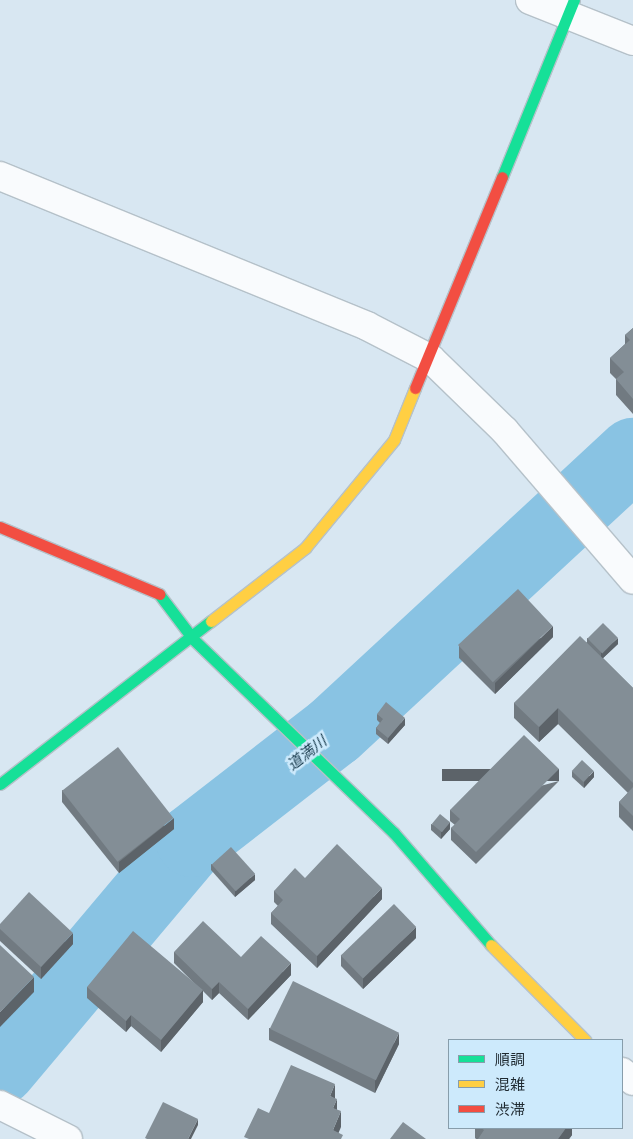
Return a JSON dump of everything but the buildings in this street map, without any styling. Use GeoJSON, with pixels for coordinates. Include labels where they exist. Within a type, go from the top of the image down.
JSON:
{"type":"FeatureCollection","features":[{"type":"Feature","properties":{"kind":"street"},"geometry":{"type":"LineString","coordinates":[[530,0],[571,8],[633,41]]}},
{"type":"Feature","properties":{"kind":"street"},"geometry":{"type":"LineString","coordinates":[[0,784],[193,639],[305,548],[355,492],[394,440],[431,359],[571,8]]}},
{"type":"Feature","properties":{"kind":"street"},"geometry":{"type":"LineString","coordinates":[[0,176],[367,326],[431,359],[504,431],[633,580]]}},
{"type":"Feature","properties":{"kind":"street"},"geometry":{"type":"LineString","coordinates":[[0,527],[160,595],[193,639],[394,833],[513,971],[584,1039]]}},
{"type":"Feature","properties":{"kind":"street"},"geometry":{"type":"LineString","coordinates":[[623,1073],[633,1081]]}},
{"type":"Feature","properties":{"kind":"street"},"geometry":{"type":"LineString","coordinates":[[0,1105],[68,1139]]}},
{"type":"Feature","properties":{"kind":"waterway","name":"道満川"},"geometry":{"type":"LineString","coordinates":[[0,1069],[192,841],[334,731],[633,454]]}},
{"type":"Feature","properties":{"kind":"traffic: fast"},"geometry":{"type":"LineString","coordinates":[[502,177],[574,0]]}},
{"type":"Feature","properties":{"kind":"traffic: fast"},"geometry":{"type":"LineString","coordinates":[[159,594],[193,639],[394,833],[491,945]]}},
{"type":"Feature","properties":{"kind":"traffic: fast"},"geometry":{"type":"LineString","coordinates":[[0,784],[211,621]]}},
{"type":"Feature","properties":{"kind":"traffic: slow"},"geometry":{"type":"LineString","coordinates":[[211,621],[305,548],[394,440],[415,388]]}},
{"type":"Feature","properties":{"kind":"traffic: slow"},"geometry":{"type":"LineString","coordinates":[[491,945],[584,1039]]}},
{"type":"Feature","properties":{"kind":"traffic: jam"},"geometry":{"type":"LineString","coordinates":[[415,388],[502,177]]}},
{"type":"Feature","properties":{"kind":"traffic: jam"},"geometry":{"type":"LineString","coordinates":[[0,527],[159,594]]}}]}
